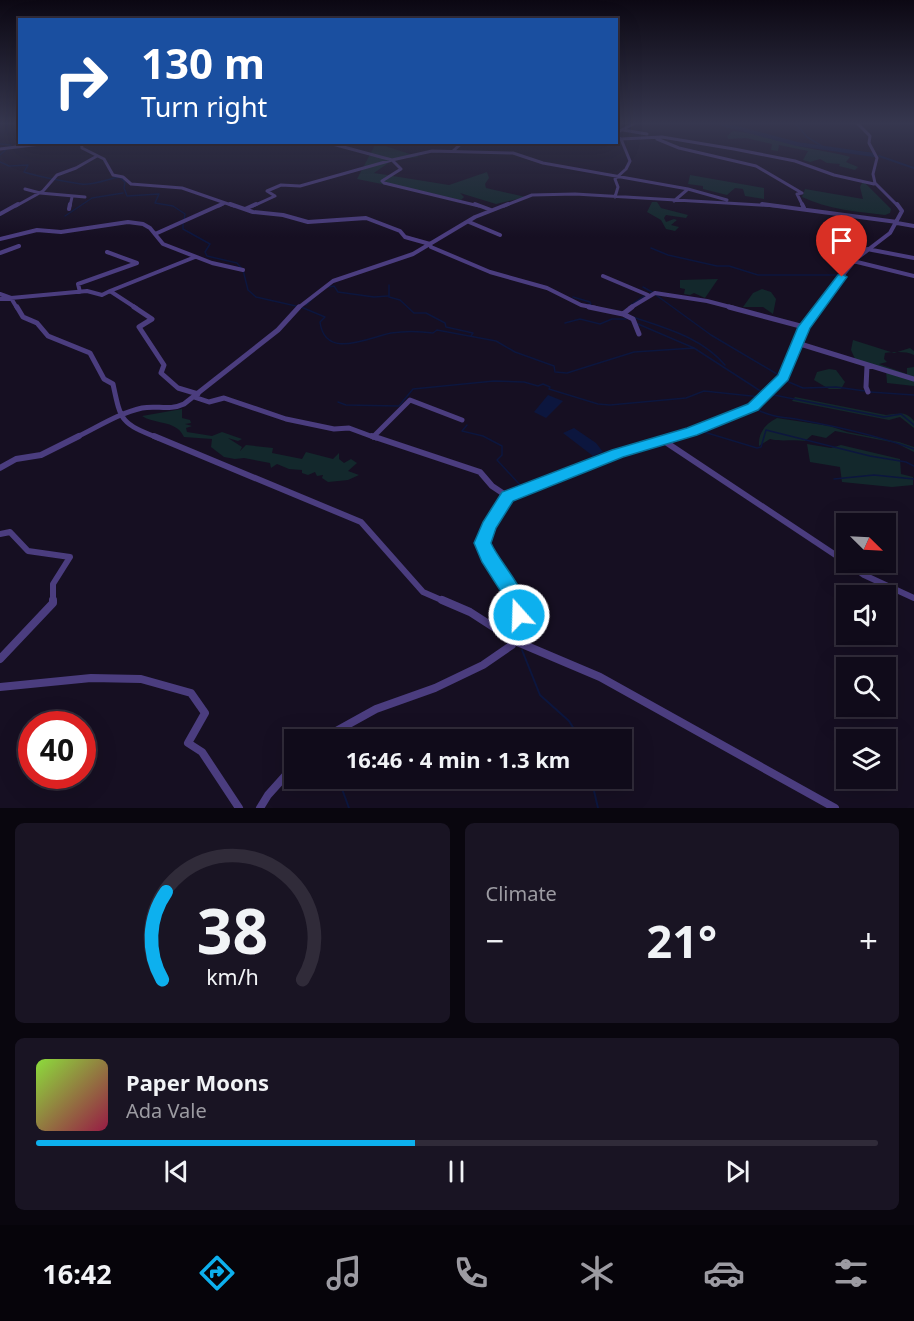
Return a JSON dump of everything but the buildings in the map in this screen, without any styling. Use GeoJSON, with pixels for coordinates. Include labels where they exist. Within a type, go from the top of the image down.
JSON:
{"type":"FeatureCollection","features":[{"type":"Feature","properties":{"kind":"street"},"geometry":{"type":"LineString","coordinates":[[0,214],[40,193],[57,175],[87,162]]}},
{"type":"Feature","properties":{"kind":"street"},"geometry":{"type":"LineString","coordinates":[[106,162],[113,175],[123,177],[131,184],[149,183],[182,188],[245,209],[317,223],[366,218],[400,231],[405,237],[430,244],[431,247],[490,272],[540,286],[581,305],[625,312],[633,319],[639,334]]}},
{"type":"Feature","properties":{"kind":"street"},"geometry":{"type":"LineString","coordinates":[[245,209],[274,196],[267,191],[281,185],[300,186],[386,162]]}},
{"type":"Feature","properties":{"kind":"street"},"geometry":{"type":"LineString","coordinates":[[394,162],[401,169],[382,181],[384,183],[475,204],[491,210]]}},
{"type":"Feature","properties":{"kind":"street"},"geometry":{"type":"LineString","coordinates":[[539,162],[688,189],[728,201],[804,208],[914,226]]}},
{"type":"Feature","properties":{"kind":"street"},"geometry":{"type":"LineString","coordinates":[[615,197],[618,188],[615,179],[626,169],[630,162]]}},
{"type":"Feature","properties":{"kind":"street"},"geometry":{"type":"LineString","coordinates":[[739,162],[765,170],[802,193],[797,196],[804,208]]}},
{"type":"Feature","properties":{"kind":"street"},"geometry":{"type":"LineString","coordinates":[[340,729],[376,709],[435,688],[483,665],[515,641],[518,631],[519,607],[483,543],[489,527],[507,496],[618,454],[725,420],[753,407],[782,378],[804,327],[853,261],[890,233],[902,211],[901,207],[874,184],[834,175],[796,162]]}},
{"type":"Feature","properties":{"kind":"street"},"geometry":{"type":"LineString","coordinates":[[874,184],[873,174],[876,162]]}},
{"type":"Feature","properties":{"kind":"street"},"geometry":{"type":"LineString","coordinates":[[25,189],[40,193],[85,197]]}},
{"type":"Feature","properties":{"kind":"street"},"geometry":{"type":"LineString","coordinates":[[674,201],[688,189]]}},
{"type":"Feature","properties":{"kind":"street"},"geometry":{"type":"LineString","coordinates":[[0,468],[16,459],[41,454],[120,416],[143,408],[173,409],[196,395],[278,330],[303,303],[333,281],[413,254],[491,210],[532,195],[575,194],[710,203],[728,201]]}},
{"type":"Feature","properties":{"kind":"street"},"geometry":{"type":"LineString","coordinates":[[69,209],[72,197]]}},
{"type":"Feature","properties":{"kind":"street"},"geometry":{"type":"LineString","coordinates":[[155,234],[225,203]]}},
{"type":"Feature","properties":{"kind":"street"},"geometry":{"type":"LineString","coordinates":[[0,207],[13,208]]}},
{"type":"Feature","properties":{"kind":"street"},"geometry":{"type":"LineString","coordinates":[[0,239],[37,230],[61,232],[119,222],[143,224],[163,244],[219,265],[243,270]]}},
{"type":"Feature","properties":{"kind":"street"},"geometry":{"type":"LineString","coordinates":[[469,222],[500,235]]}},
{"type":"Feature","properties":{"kind":"street"},"geometry":{"type":"LineString","coordinates":[[0,253],[19,246]]}},
{"type":"Feature","properties":{"kind":"street"},"geometry":{"type":"LineString","coordinates":[[867,249],[914,258]]}},
{"type":"Feature","properties":{"kind":"street"},"geometry":{"type":"LineString","coordinates":[[80,292],[78,284],[137,263],[107,252]]}},
{"type":"Feature","properties":{"kind":"street"},"geometry":{"type":"LineString","coordinates":[[0,299],[87,291],[102,295],[195,257]]}},
{"type":"Feature","properties":{"kind":"street"},"geometry":{"type":"LineString","coordinates":[[853,261],[914,276]]}},
{"type":"Feature","properties":{"kind":"street"},"geometry":{"type":"LineString","coordinates":[[603,276],[652,294],[707,301],[804,327]]}},
{"type":"Feature","properties":{"kind":"street"},"geometry":{"type":"LineString","coordinates":[[110,291],[152,319],[139,327],[164,365],[161,373],[178,388],[214,402],[224,398],[286,419],[334,429],[349,428],[480,472],[492,486],[507,496]]}},
{"type":"Feature","properties":{"kind":"street"},"geometry":{"type":"LineString","coordinates":[[0,294],[11,298]]}},
{"type":"Feature","properties":{"kind":"street"},"geometry":{"type":"LineString","coordinates":[[625,312],[652,294]]}},
{"type":"Feature","properties":{"kind":"street"},"geometry":{"type":"LineString","coordinates":[[11,298],[12,303],[23,316],[38,323],[48,336],[90,352],[104,379],[113,384],[120,416],[131,427],[361,522],[423,592],[470,612],[515,641],[600,678],[835,808]]}},
{"type":"Feature","properties":{"kind":"street"},"geometry":{"type":"LineString","coordinates":[[797,343],[914,379]]}},
{"type":"Feature","properties":{"kind":"street"},"geometry":{"type":"LineString","coordinates":[[867,366],[866,387],[868,392]]}},
{"type":"Feature","properties":{"kind":"street"},"geometry":{"type":"LineString","coordinates":[[373,437],[410,400],[462,420]]}},
{"type":"Feature","properties":{"kind":"street"},"geometry":{"type":"LineString","coordinates":[[664,441],[836,555]]}},
{"type":"Feature","properties":{"kind":"street"},"geometry":{"type":"LineString","coordinates":[[0,534],[10,532],[28,551],[70,557],[53,584],[53,603],[0,659]]}},
{"type":"Feature","properties":{"kind":"street"},"geometry":{"type":"LineString","coordinates":[[861,573],[914,598]]}},
{"type":"Feature","properties":{"kind":"street"},"geometry":{"type":"LineString","coordinates":[[0,687],[91,678],[141,679],[191,693],[205,713],[188,743],[202,752],[239,808]]}},
{"type":"Feature","properties":{"kind":"street"},"geometry":{"type":"LineString","coordinates":[[260,808],[284,777]]}},
{"type":"Feature","properties":{"kind":"green space"},"geometry":{"type":"Polygon","coordinates":[[[366,162],[390,162],[374,173],[449,185],[487,172],[489,178],[485,184],[486,188],[526,197],[496,204],[460,193],[464,197],[461,200],[357,179],[366,162]]]}},
{"type":"Feature","properties":{"kind":"green space"},"geometry":{"type":"Polygon","coordinates":[[[825,162],[846,162],[858,167],[855,170],[839,166],[840,164],[825,162]]]}},
{"type":"Feature","properties":{"kind":"green space"},"geometry":{"type":"Polygon","coordinates":[[[690,175],[764,188],[764,199],[745,196],[743,189],[735,188],[727,195],[703,189],[703,186],[688,184],[690,175]]]}},
{"type":"Feature","properties":{"kind":"green space"},"geometry":{"type":"Polygon","coordinates":[[[862,183],[865,183],[891,209],[890,213],[885,215],[843,209],[802,197],[805,189],[863,199],[860,187],[862,183]]]}},
{"type":"Feature","properties":{"kind":"green space"},"geometry":{"type":"Polygon","coordinates":[[[652,202],[657,202],[661,208],[688,215],[686,218],[666,215],[664,218],[666,222],[677,220],[671,225],[679,227],[675,231],[666,229],[661,220],[647,212],[652,202]]]}},
{"type":"Feature","properties":{"kind":"green space"},"geometry":{"type":"Polygon","coordinates":[[[718,279],[705,298],[694,293],[684,294],[685,289],[680,288],[680,280],[718,279]]]}},
{"type":"Feature","properties":{"kind":"green space"},"geometry":{"type":"Polygon","coordinates":[[[762,289],[771,292],[776,299],[773,314],[763,307],[743,307],[753,293],[762,289]]]}},
{"type":"Feature","properties":{"kind":"green space"},"geometry":{"type":"Polygon","coordinates":[[[853,340],[892,352],[885,353],[884,359],[887,362],[879,364],[907,374],[907,368],[914,367],[914,386],[887,383],[886,370],[855,359],[851,350],[853,340]]]}},
{"type":"Feature","properties":{"kind":"green space"},"geometry":{"type":"Polygon","coordinates":[[[910,348],[914,351],[914,355],[907,353],[897,352],[910,348]]]}},
{"type":"Feature","properties":{"kind":"green space"},"geometry":{"type":"Polygon","coordinates":[[[836,370],[845,382],[841,389],[829,389],[814,380],[817,372],[836,370]]]}},
{"type":"Feature","properties":{"kind":"green space"},"geometry":{"type":"Polygon","coordinates":[[[795,397],[886,415],[904,414],[914,421],[914,428],[900,417],[889,420],[792,401],[795,397]]]}},
{"type":"Feature","properties":{"kind":"green space"},"geometry":{"type":"Polygon","coordinates":[[[182,409],[182,418],[190,420],[191,423],[185,424],[192,426],[186,428],[187,432],[212,436],[222,432],[242,439],[238,441],[228,438],[242,447],[240,451],[246,445],[273,448],[272,453],[302,459],[306,452],[333,459],[339,453],[339,459],[344,463],[351,459],[357,463],[348,471],[359,475],[348,480],[328,482],[322,478],[323,475],[317,476],[315,472],[308,475],[302,473],[302,470],[289,469],[277,464],[271,468],[270,463],[224,457],[211,447],[212,439],[184,437],[174,426],[142,416],[182,409]]]}},
{"type":"Feature","properties":{"kind":"green space"},"geometry":{"type":"Polygon","coordinates":[[[777,418],[830,426],[847,432],[899,442],[914,447],[914,452],[896,443],[835,431],[826,438],[812,435],[805,441],[770,439],[759,446],[763,429],[777,418]]]}},
{"type":"Feature","properties":{"kind":"green space"},"geometry":{"type":"Polygon","coordinates":[[[807,444],[831,448],[841,445],[900,459],[901,474],[913,477],[913,485],[892,487],[842,482],[840,467],[810,462],[807,444]]]}},
{"type":"Feature","properties":{"kind":"water"},"geometry":{"type":"Polygon","coordinates":[[[548,395],[563,401],[546,418],[534,412],[548,395]]]}},
{"type":"Feature","properties":{"kind":"water"},"geometry":{"type":"Polygon","coordinates":[[[574,428],[596,443],[603,452],[593,456],[563,433],[574,428]]]}},
{"type":"Feature","properties":{"kind":"waterway"},"geometry":{"type":"LineString","coordinates":[[0,162],[9,166],[28,165],[24,172],[81,184],[119,177],[125,182],[124,188],[127,196],[159,194],[155,203],[173,206],[185,214],[184,220]]}},
{"type":"Feature","properties":{"kind":"waterway"},"geometry":{"type":"LineString","coordinates":[[896,162],[914,168]]}},
{"type":"Feature","properties":{"kind":"waterway"},"geometry":{"type":"LineString","coordinates":[[65,216],[92,198],[123,193]]}},
{"type":"Feature","properties":{"kind":"waterway"},"geometry":{"type":"LineString","coordinates":[[183,224],[183,229],[210,244],[205,252],[207,256],[237,263],[243,270],[248,290],[256,297],[296,306]]}},
{"type":"Feature","properties":{"kind":"waterway"},"geometry":{"type":"LineString","coordinates":[[651,248],[668,255],[717,266],[729,266],[758,275],[839,275]]}},
{"type":"Feature","properties":{"kind":"waterway"},"geometry":{"type":"LineString","coordinates":[[832,293],[844,277]]}},
{"type":"Feature","properties":{"kind":"waterway"},"geometry":{"type":"LineString","coordinates":[[389,285],[389,297],[400,300],[414,313],[426,313],[445,323],[446,327],[473,333],[471,336]]}},
{"type":"Feature","properties":{"kind":"waterway"},"geometry":{"type":"LineString","coordinates":[[329,287],[334,286],[338,292],[374,297],[388,296]]}},
{"type":"Feature","properties":{"kind":"waterway"},"geometry":{"type":"LineString","coordinates":[[643,287],[652,292]]}},
{"type":"Feature","properties":{"kind":"waterway"},"geometry":{"type":"LineString","coordinates":[[656,295],[711,335],[782,377]]}},
{"type":"Feature","properties":{"kind":"waterway"},"geometry":{"type":"LineString","coordinates":[[306,305],[315,296]]}},
{"type":"Feature","properties":{"kind":"waterway"},"geometry":{"type":"LineString","coordinates":[[631,305],[644,296]]}},
{"type":"Feature","properties":{"kind":"waterway"},"geometry":{"type":"LineString","coordinates":[[573,297],[590,302],[591,305]]}},
{"type":"Feature","properties":{"kind":"waterway"},"geometry":{"type":"LineString","coordinates":[[301,307],[325,317],[320,322],[324,334],[330,340],[338,343],[359,342],[391,333],[433,333],[437,330],[496,341],[515,352],[554,366],[555,372],[567,373],[634,352],[694,348]]}},
{"type":"Feature","properties":{"kind":"waterway"},"geometry":{"type":"LineString","coordinates":[[633,317],[671,330],[694,341],[716,355],[725,365]]}},
{"type":"Feature","properties":{"kind":"waterway"},"geometry":{"type":"LineString","coordinates":[[565,323],[580,319],[600,324],[612,319],[626,319]]}},
{"type":"Feature","properties":{"kind":"waterway"},"geometry":{"type":"LineString","coordinates":[[638,324],[694,348]]}},
{"type":"Feature","properties":{"kind":"waterway"},"geometry":{"type":"LineString","coordinates":[[694,348],[762,392]]}},
{"type":"Feature","properties":{"kind":"waterway"},"geometry":{"type":"LineString","coordinates":[[784,380],[803,388],[836,387],[865,391]]}},
{"type":"Feature","properties":{"kind":"waterway"},"geometry":{"type":"LineString","coordinates":[[338,402],[346,405],[399,406],[413,389],[494,381],[524,382],[538,386],[543,384],[550,387],[549,389],[598,404],[610,405],[686,398],[704,391],[761,397]]}},
{"type":"Feature","properties":{"kind":"waterway"},"geometry":{"type":"LineString","coordinates":[[870,392],[914,395]]}},
{"type":"Feature","properties":{"kind":"waterway"},"geometry":{"type":"LineString","coordinates":[[769,394],[884,417],[901,414],[914,425]]}},
{"type":"Feature","properties":{"kind":"waterway"},"geometry":{"type":"LineString","coordinates":[[765,398],[773,395]]}},
{"type":"Feature","properties":{"kind":"waterway"},"geometry":{"type":"LineString","coordinates":[[756,409],[772,415],[858,432],[914,449]]}},
{"type":"Feature","properties":{"kind":"waterway"},"geometry":{"type":"LineString","coordinates":[[724,424],[704,429],[704,432],[757,448],[761,447],[766,430],[870,456],[906,462],[914,466]]}},
{"type":"Feature","properties":{"kind":"waterway"},"geometry":{"type":"LineString","coordinates":[[467,425],[462,431],[483,436],[502,446],[502,455],[497,460],[522,487]]}},
{"type":"Feature","properties":{"kind":"waterway"},"geometry":{"type":"LineString","coordinates":[[834,479],[874,475],[914,479]]}},
{"type":"Feature","properties":{"kind":"waterway"},"geometry":{"type":"LineString","coordinates":[[522,650],[540,695],[569,721],[574,729]]}},
{"type":"Feature","properties":{"kind":"waterway"},"geometry":{"type":"LineString","coordinates":[[342,789],[349,808]]}},
{"type":"Feature","properties":{"kind":"waterway"},"geometry":{"type":"LineString","coordinates":[[594,789],[598,808]]}},
{"type":"Feature","properties":{"kind":"route"},"geometry":{"type":"LineString","coordinates":[[519,615],[516,599],[489,557],[483,543],[484,536],[507,496],[618,454],[725,420],[755,406],[784,377],[804,327],[819,304],[842,277]]}}]}
